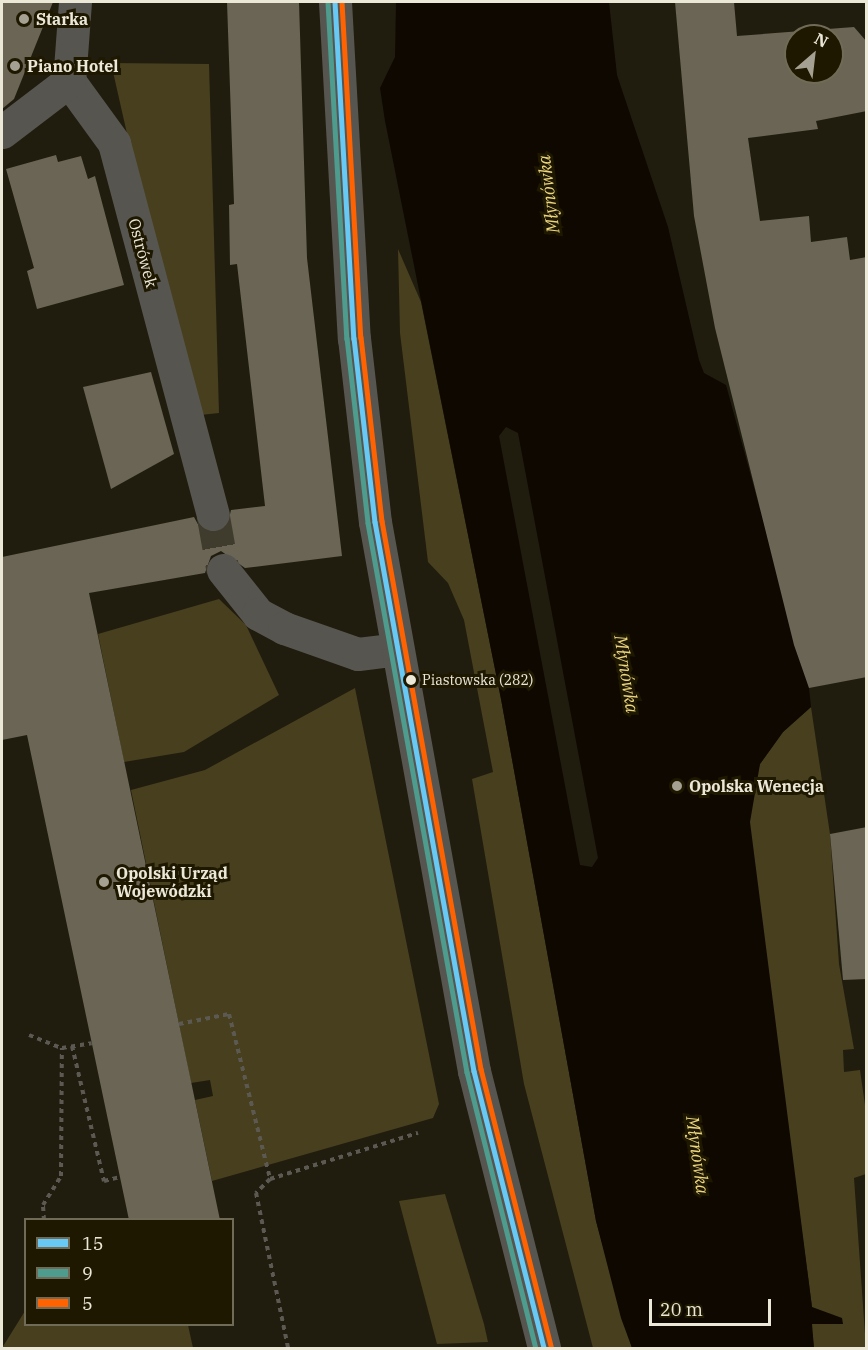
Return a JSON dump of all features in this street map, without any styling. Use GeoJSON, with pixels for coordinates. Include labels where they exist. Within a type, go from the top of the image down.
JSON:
{"type":"FeatureCollection","features":[{"type":"Feature","properties":{"kind":"street"},"geometry":{"type":"LineString","coordinates":[[2,132],[69,81],[75,2]]}},
{"type":"Feature","properties":{"kind":"street"},"geometry":{"type":"LineString","coordinates":[[335,2],[360,406],[396,649],[474,1071],[544,1348]]}},
{"type":"Feature","properties":{"kind":"street","name":"Ostrówek"},"geometry":{"type":"LineString","coordinates":[[69,81],[114,143],[213,514]]}},
{"type":"Feature","properties":{"kind":"street"},"geometry":{"type":"LineString","coordinates":[[223,570],[258,614],[284,628],[358,654],[396,649]]}},
{"type":"Feature","properties":{"kind":"path"},"geometry":{"type":"LineString","coordinates":[[179,1024],[229,1014],[270,1179]]}},
{"type":"Feature","properties":{"kind":"path"},"geometry":{"type":"LineString","coordinates":[[29,1035],[62,1048],[92,1043]]}},
{"type":"Feature","properties":{"kind":"path"},"geometry":{"type":"LineString","coordinates":[[72,1046],[104,1180],[120,1177]]}},
{"type":"Feature","properties":{"kind":"path"},"geometry":{"type":"LineString","coordinates":[[44,1218],[43,1204],[61,1176],[62,1048]]}},
{"type":"Feature","properties":{"kind":"path"},"geometry":{"type":"LineString","coordinates":[[288,1348],[256,1193],[270,1179],[418,1132]]}},
{"type":"Feature","properties":{"kind":"shaded area"},"geometry":{"type":"Polygon","coordinates":[[[111,63],[209,64],[219,413],[191,416],[111,63]]]}},
{"type":"Feature","properties":{"kind":"shaded area"},"geometry":{"type":"Polygon","coordinates":[[[398,249],[421,302],[501,699],[596,1221],[632,1348],[593,1348],[524,1084],[472,779],[493,772],[464,620],[448,583],[428,562],[400,333],[398,249]]]}},
{"type":"Feature","properties":{"kind":"shaded area"},"geometry":{"type":"Polygon","coordinates":[[[219,599],[246,625],[279,695],[184,752],[124,762],[98,634],[219,599]]]}},
{"type":"Feature","properties":{"kind":"shaded area"},"geometry":{"type":"Polygon","coordinates":[[[355,688],[439,1104],[433,1118],[212,1181],[195,1100],[213,1096],[210,1080],[191,1083],[131,790],[205,770],[355,688]]]}},
{"type":"Feature","properties":{"kind":"shaded area"},"geometry":{"type":"Polygon","coordinates":[[[811,707],[830,834],[839,964],[854,1049],[843,1050],[844,1072],[860,1070],[866,1112],[866,1174],[854,1178],[866,1348],[814,1348],[811,1324],[826,1322],[812,1307],[750,843],[750,799],[760,764],[783,732],[811,707]]]}},
{"type":"Feature","properties":{"kind":"shaded area"},"geometry":{"type":"Polygon","coordinates":[[[445,1194],[488,1342],[437,1344],[399,1201],[445,1194]]]}},
{"type":"Feature","properties":{"kind":"shaded area"},"geometry":{"type":"Polygon","coordinates":[[[24,1313],[24,1326],[188,1326],[193,1348],[2,1348],[24,1313]]]}},
{"type":"Feature","properties":{"kind":"water","name":"Młynówka"},"geometry":{"type":"Polygon","coordinates":[[[396,2],[609,2],[617,75],[668,227],[699,360],[704,373],[726,385],[809,688],[811,707],[783,732],[760,764],[750,822],[812,1307],[842,1318],[843,1324],[812,1324],[814,1348],[632,1348],[621,1318],[596,1221],[501,699],[385,121],[380,88],[395,57],[396,2]],[[506,427],[499,436],[580,865],[592,867],[598,858],[518,433],[506,427]]]}},
{"type":"Feature","properties":{"kind":"building"},"geometry":{"type":"Polygon","coordinates":[[[2,2],[53,2],[14,99],[2,109],[2,2]]]}},
{"type":"Feature","properties":{"kind":"building"},"geometry":{"type":"Polygon","coordinates":[[[227,2],[299,2],[307,258],[342,556],[245,568],[221,551],[211,556],[205,573],[89,593],[220,1218],[129,1218],[27,735],[2,740],[2,557],[194,517],[200,528],[217,532],[227,527],[231,510],[265,506],[237,264],[230,265],[229,205],[234,204],[227,2]]]}},
{"type":"Feature","properties":{"kind":"building"},"geometry":{"type":"Polygon","coordinates":[[[675,2],[734,2],[737,36],[784,32],[784,84],[844,84],[844,28],[854,27],[867,42],[867,111],[816,121],[818,129],[748,138],[760,221],[809,216],[811,242],[847,237],[850,260],[867,257],[867,677],[809,688],[794,645],[715,328],[694,216],[675,2]]]}},
{"type":"Feature","properties":{"kind":"building"},"geometry":{"type":"Polygon","coordinates":[[[56,155],[58,162],[81,156],[88,179],[95,176],[124,285],[37,309],[27,271],[34,268],[6,169],[56,155]]]}},
{"type":"Feature","properties":{"kind":"building"},"geometry":{"type":"Polygon","coordinates":[[[151,372],[174,454],[111,489],[83,387],[151,372]]]}},
{"type":"Feature","properties":{"kind":"building"},"geometry":{"type":"Polygon","coordinates":[[[867,827],[867,979],[843,980],[830,834],[867,827]]]}},
{"type":"Feature","properties":{"kind":"tunnel"},"geometry":{"type":"LineString","coordinates":[[213,514],[223,570]]}},
{"type":"Feature","properties":{"kind":"transit line","name":"9"},"geometry":{"type":"LineString","coordinates":[[328,2],[347,338],[368,523],[467,1072],[536,1348]]}},
{"type":"Feature","properties":{"kind":"transit line","name":"15"},"geometry":{"type":"LineString","coordinates":[[335,2],[354,338],[375,522],[474,1071],[544,1348]]}},
{"type":"Feature","properties":{"kind":"transit line","name":"5"},"geometry":{"type":"LineString","coordinates":[[342,2],[361,337],[382,521],[481,1069],[551,1346]]}},
{"type":"Feature","properties":{"kind":"place","name":"Starka"},"geometry":{"type":"Point","coordinates":[24,19]}},
{"type":"Feature","properties":{"kind":"place","name":"Piano Hotel"},"geometry":{"type":"Point","coordinates":[15,66]}},
{"type":"Feature","properties":{"kind":"place","name":"Piastowska (282)"},"geometry":{"type":"Point","coordinates":[411,680]}},
{"type":"Feature","properties":{"kind":"place","name":"Opolska Wenecja"},"geometry":{"type":"Point","coordinates":[677,786]}},
{"type":"Feature","properties":{"kind":"place","name":"Opolski Urząd Wojewódzki"},"geometry":{"type":"Point","coordinates":[104,882]}}]}
